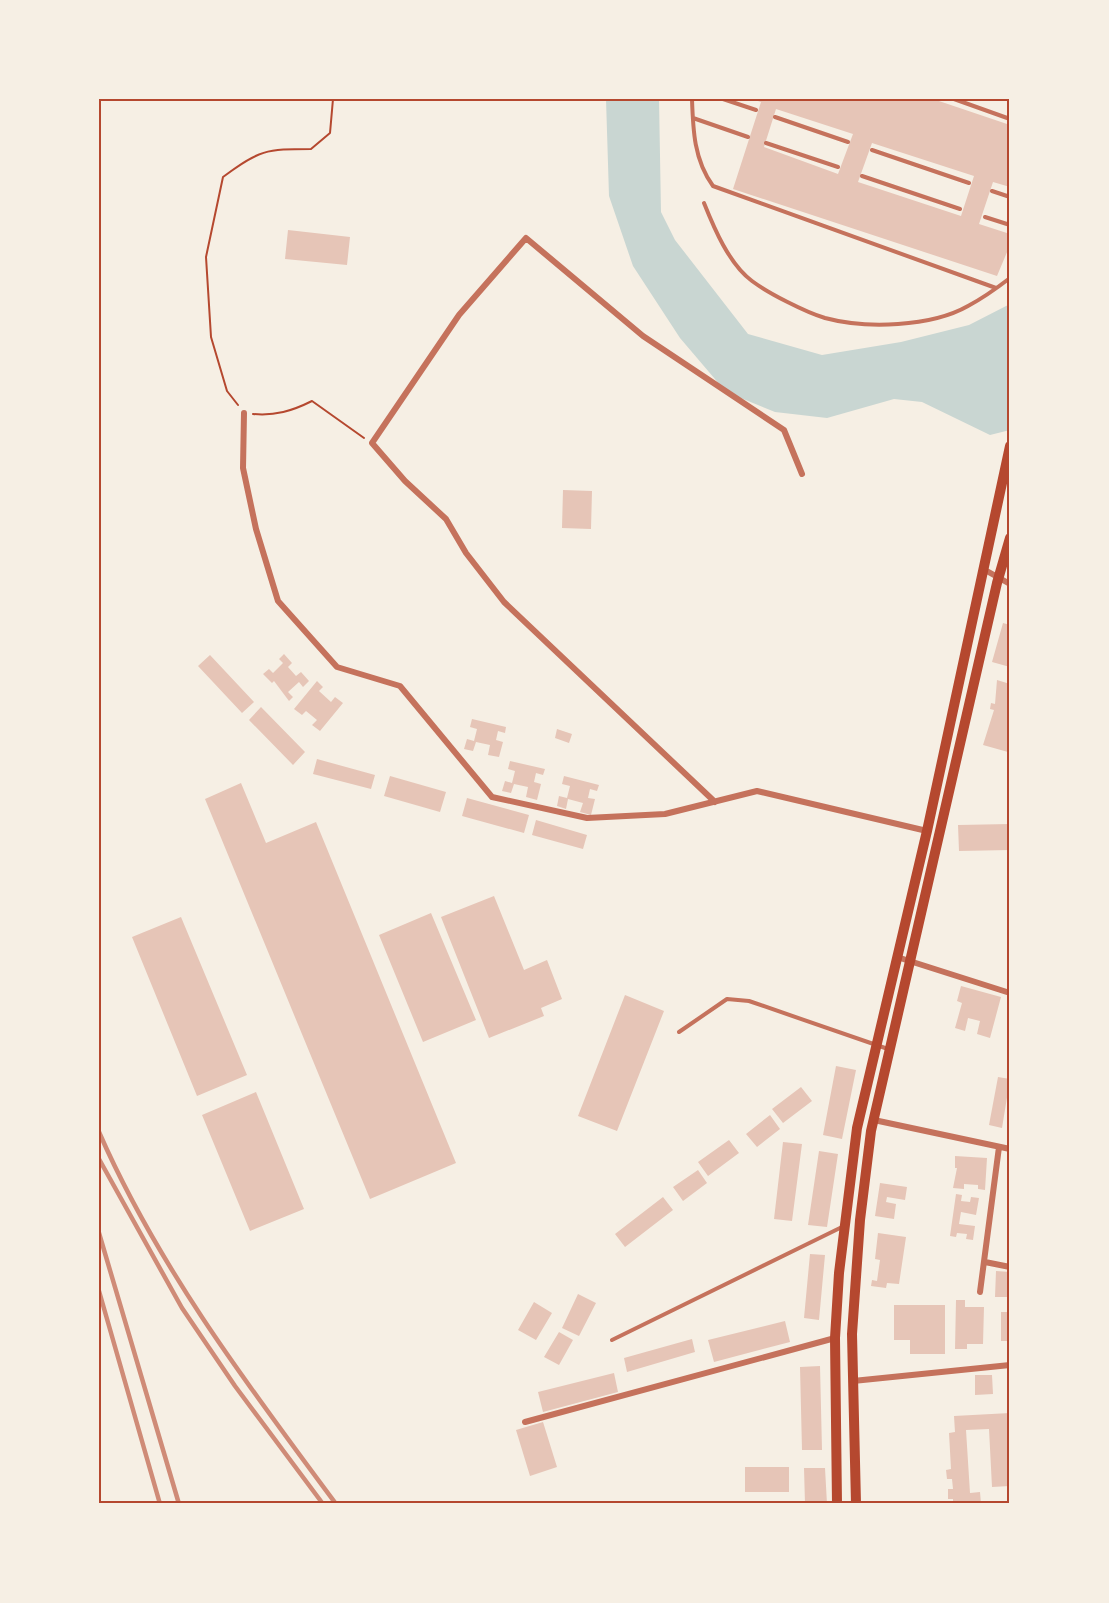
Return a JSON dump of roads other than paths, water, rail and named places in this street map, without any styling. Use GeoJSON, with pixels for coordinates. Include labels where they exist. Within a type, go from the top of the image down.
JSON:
{"type":"FeatureCollection","features":[{"type":"Feature","properties":{"kind":"main road"},"geometry":{"type":"LineString","coordinates":[[837,1504],[835,1338],[839,1273],[857,1128],[927,831],[1010,446]]}},
{"type":"Feature","properties":{"kind":"main road"},"geometry":{"type":"LineString","coordinates":[[856,1504],[852,1334],[859,1230],[874,1120],[998,578],[1010,538]]}},
{"type":"Feature","properties":{"kind":"street"},"geometry":{"type":"LineString","coordinates":[[715,802],[504,602],[466,553],[446,519],[405,481],[372,443],[459,315],[526,238],[643,336],[784,430],[802,474]]}},
{"type":"Feature","properties":{"kind":"street"},"geometry":{"type":"LineString","coordinates":[[244,413],[243,468],[256,529],[278,601],[338,667],[400,686],[492,797],[587,818],[665,814],[757,791],[927,831]]}},
{"type":"Feature","properties":{"kind":"street"},"geometry":{"type":"LineString","coordinates":[[985,570],[1010,584]]}},
{"type":"Feature","properties":{"kind":"street"},"geometry":{"type":"LineString","coordinates":[[897,957],[1010,993]]}},
{"type":"Feature","properties":{"kind":"street"},"geometry":{"type":"LineString","coordinates":[[874,1120],[1010,1149]]}},
{"type":"Feature","properties":{"kind":"street"},"geometry":{"type":"LineString","coordinates":[[980,1292],[999,1147]]}},
{"type":"Feature","properties":{"kind":"street"},"geometry":{"type":"LineString","coordinates":[[985,1262],[1010,1267]]}},
{"type":"Feature","properties":{"kind":"street"},"geometry":{"type":"LineString","coordinates":[[525,1422],[835,1338]]}},
{"type":"Feature","properties":{"kind":"street"},"geometry":{"type":"LineString","coordinates":[[853,1381],[1010,1365]]}},
{"type":"Feature","properties":{"kind":"lane"},"geometry":{"type":"LineString","coordinates":[[692,99],[693,137],[700,164],[713,186],[996,288]]}},
{"type":"Feature","properties":{"kind":"lane"},"geometry":{"type":"LineString","coordinates":[[723,99],[756,110]]}},
{"type":"Feature","properties":{"kind":"lane"},"geometry":{"type":"LineString","coordinates":[[954,99],[1010,119]]}},
{"type":"Feature","properties":{"kind":"lane"},"geometry":{"type":"LineString","coordinates":[[775,117],[848,142]]}},
{"type":"Feature","properties":{"kind":"lane"},"geometry":{"type":"LineString","coordinates":[[693,118],[748,137]]}},
{"type":"Feature","properties":{"kind":"lane"},"geometry":{"type":"LineString","coordinates":[[766,143],[838,167]]}},
{"type":"Feature","properties":{"kind":"lane"},"geometry":{"type":"LineString","coordinates":[[872,150],[969,183]]}},
{"type":"Feature","properties":{"kind":"lane"},"geometry":{"type":"LineString","coordinates":[[862,176],[960,209]]}},
{"type":"Feature","properties":{"kind":"lane"},"geometry":{"type":"LineString","coordinates":[[992,191],[1010,197]]}},
{"type":"Feature","properties":{"kind":"lane"},"geometry":{"type":"LineString","coordinates":[[704,203],[735,262],[751,280],[825,318],[863,323],[912,324],[940,318],[967,307],[1010,278]]}},
{"type":"Feature","properties":{"kind":"lane"},"geometry":{"type":"LineString","coordinates":[[985,216],[1010,225]]}},
{"type":"Feature","properties":{"kind":"lane"},"geometry":{"type":"LineString","coordinates":[[679,1032],[727,999],[749,1001],[890,1050]]}},
{"type":"Feature","properties":{"kind":"lane"},"geometry":{"type":"LineString","coordinates":[[612,1340],[845,1226]]}},
{"type":"Feature","properties":{"kind":"railway"},"geometry":{"type":"LineString","coordinates":[[99,1132],[149,1231],[177,1278],[238,1370],[336,1504]]}},
{"type":"Feature","properties":{"kind":"railway"},"geometry":{"type":"LineString","coordinates":[[99,1159],[182,1308],[235,1386],[323,1504]]}},
{"type":"Feature","properties":{"kind":"railway"},"geometry":{"type":"LineString","coordinates":[[99,1233],[179,1504]]}},
{"type":"Feature","properties":{"kind":"railway"},"geometry":{"type":"LineString","coordinates":[[99,1291],[160,1504]]}}]}
